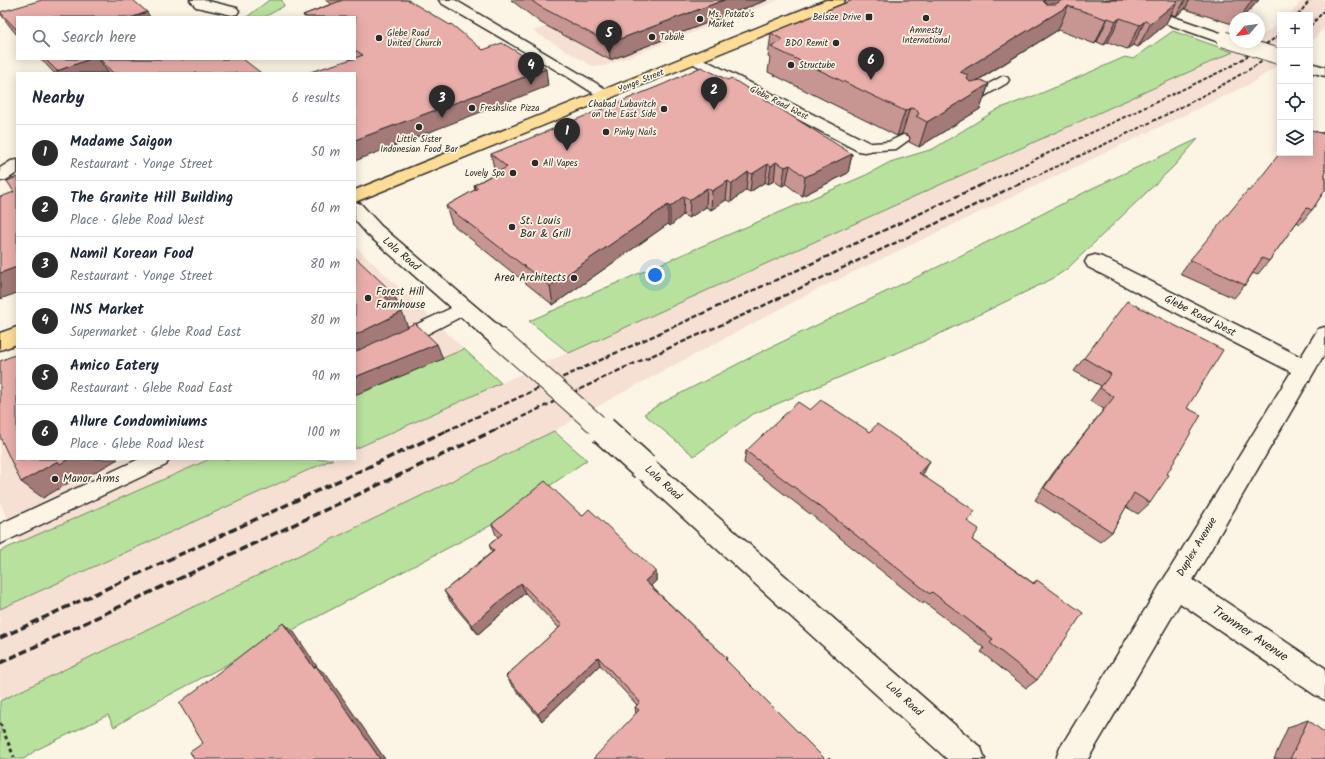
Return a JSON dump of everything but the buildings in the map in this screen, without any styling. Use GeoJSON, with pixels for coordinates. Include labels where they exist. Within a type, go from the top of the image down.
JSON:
{"type":"FeatureCollection","features":[{"type":"Feature","properties":{"kind":"main road","name":"Yonge Street"},"geometry":{"type":"LineString","coordinates":[[356,196],[838,0]]}},
{"type":"Feature","properties":{"kind":"main road"},"geometry":{"type":"LineString","coordinates":[[0,342],[16,335]]}},
{"type":"Feature","properties":{"kind":"street"},"geometry":{"type":"LineString","coordinates":[[197,0],[202,4],[233,10]]}},
{"type":"Feature","properties":{"kind":"street"},"geometry":{"type":"LineString","coordinates":[[446,0],[567,70],[606,95]]}},
{"type":"Feature","properties":{"kind":"street"},"geometry":{"type":"LineString","coordinates":[[1112,0],[1277,56]]}},
{"type":"Feature","properties":{"kind":"street","name":"Glebe Road West"},"geometry":{"type":"LineString","coordinates":[[695,59],[864,147]]}},
{"type":"Feature","properties":{"kind":"street"},"geometry":{"type":"LineString","coordinates":[[1313,68],[1325,72]]}},
{"type":"Feature","properties":{"kind":"street"},"geometry":{"type":"LineString","coordinates":[[0,176],[16,166]]}},
{"type":"Feature","properties":{"kind":"street","name":"Lola Road"},"geometry":{"type":"LineString","coordinates":[[356,209],[374,230],[500,339],[970,759]]}},
{"type":"Feature","properties":{"kind":"street","name":"Glebe Road West"},"geometry":{"type":"LineString","coordinates":[[1095,262],[1305,369]]}},
{"type":"Feature","properties":{"kind":"street","name":"Duplex Avenue"},"geometry":{"type":"LineString","coordinates":[[1071,759],[1325,336]]}},
{"type":"Feature","properties":{"kind":"street","name":"Tranmer Avenue"},"geometry":{"type":"LineString","coordinates":[[1175,584],[1325,685]]}},
{"type":"Feature","properties":{"kind":"lane"},"geometry":{"type":"LineString","coordinates":[[965,102],[1003,80]]}},
{"type":"Feature","properties":{"kind":"lane"},"geometry":{"type":"LineString","coordinates":[[864,147],[891,146],[903,139]]}},
{"type":"Feature","properties":{"kind":"lane"},"geometry":{"type":"LineString","coordinates":[[383,348],[464,308]]}},
{"type":"Feature","properties":{"kind":"lane"},"geometry":{"type":"LineString","coordinates":[[0,534],[157,460]]}},
{"type":"Feature","properties":{"kind":"path"},"geometry":{"type":"LineString","coordinates":[[0,723],[14,757]]}},
{"type":"Feature","properties":{"kind":"shaded area"},"geometry":{"type":"Polygon","coordinates":[[[624,0],[779,0],[605,66],[592,66],[533,31],[624,0]]]}},
{"type":"Feature","properties":{"kind":"shaded area"},"geometry":{"type":"Polygon","coordinates":[[[1303,0],[1325,0],[1325,27],[1313,40],[1313,12],[1292,12],[1303,0]]]}},
{"type":"Feature","properties":{"kind":"shaded area"},"geometry":{"type":"Polygon","coordinates":[[[1277,24],[1277,66],[1250,84],[818,289],[620,394],[554,431],[0,701],[0,609],[331,460],[356,460],[356,449],[1241,48],[1265,48],[1265,33],[1277,24]]]}},
{"type":"Feature","properties":{"kind":"shaded area"},"geometry":{"type":"Polygon","coordinates":[[[356,247],[464,349],[356,396],[356,247]]]}},
{"type":"Feature","properties":{"kind":"shaded area"},"geometry":{"type":"Polygon","coordinates":[[[0,386],[16,460],[208,460],[19,543],[0,503],[0,386]]]}},
{"type":"Feature","properties":{"kind":"green space"},"geometry":{"type":"Polygon","coordinates":[[[269,0],[282,0],[284,6],[267,16],[248,16],[269,0]]]}},
{"type":"Feature","properties":{"kind":"green space"},"geometry":{"type":"Polygon","coordinates":[[[1173,31],[1233,52],[569,353],[529,321],[866,175],[890,162],[933,149],[998,109],[1042,93],[1125,57],[1133,59],[1173,31]]]}},
{"type":"Feature","properties":{"kind":"green space"},"geometry":{"type":"Polygon","coordinates":[[[1198,139],[1174,166],[1067,269],[1052,279],[927,340],[751,415],[694,456],[644,414],[660,404],[761,352],[952,260],[1095,187],[1198,139]]]}},
{"type":"Feature","properties":{"kind":"green space"},"geometry":{"type":"Polygon","coordinates":[[[464,349],[501,383],[356,449],[356,396],[464,349]]]}},
{"type":"Feature","properties":{"kind":"green space"},"geometry":{"type":"Polygon","coordinates":[[[554,431],[587,460],[499,521],[158,701],[114,727],[108,715],[36,750],[24,759],[0,759],[0,701],[554,431]]]}},
{"type":"Feature","properties":{"kind":"green space"},"geometry":{"type":"Polygon","coordinates":[[[208,460],[331,460],[0,609],[0,551],[208,460]]]}},
{"type":"Feature","properties":{"kind":"railway"},"geometry":{"type":"LineString","coordinates":[[1300,12],[1310,0]]}},
{"type":"Feature","properties":{"kind":"railway"},"geometry":{"type":"LineString","coordinates":[[1313,23],[1325,10]]}},
{"type":"Feature","properties":{"kind":"railway"},"geometry":{"type":"LineString","coordinates":[[981,185],[1230,67],[1277,37]]}},
{"type":"Feature","properties":{"kind":"railway"},"geometry":{"type":"LineString","coordinates":[[1017,185],[1151,122],[1217,88],[1277,52]]}},
{"type":"Feature","properties":{"kind":"railway"},"geometry":{"type":"LineString","coordinates":[[446,431],[983,184]]}},
{"type":"Feature","properties":{"kind":"railway"},"geometry":{"type":"LineString","coordinates":[[493,431],[624,368],[750,312],[1019,184]]}},
{"type":"Feature","properties":{"kind":"railway"},"geometry":{"type":"LineString","coordinates":[[0,638],[448,430]]}},
{"type":"Feature","properties":{"kind":"railway"},"geometry":{"type":"LineString","coordinates":[[0,663],[495,430]]}},
{"type":"Feature","properties":{"kind":"place","name":"Belsize Drive"},"geometry":{"type":"Point","coordinates":[869,17]}},
{"type":"Feature","properties":{"kind":"place","name":"Amnesty International"},"geometry":{"type":"Point","coordinates":[926,18]}},
{"type":"Feature","properties":{"kind":"place","name":"Ms. Potato's Market"},"geometry":{"type":"Point","coordinates":[700,19]}},
{"type":"Feature","properties":{"kind":"place","name":"Tabülè"},"geometry":{"type":"Point","coordinates":[652,37]}},
{"type":"Feature","properties":{"kind":"place","name":"Glebe Road United Church"},"geometry":{"type":"Point","coordinates":[379,38]}},
{"type":"Feature","properties":{"kind":"place","name":"BDO Remit"},"geometry":{"type":"Point","coordinates":[836,43]}},
{"type":"Feature","properties":{"kind":"place","name":"Amico Eatery"},"geometry":{"type":"Point","coordinates":[609,53]}},
{"type":"Feature","properties":{"kind":"place","name":"Structube"},"geometry":{"type":"Point","coordinates":[791,65]}},
{"type":"Feature","properties":{"kind":"place","name":"Allure Condominiums"},"geometry":{"type":"Point","coordinates":[871,80]}},
{"type":"Feature","properties":{"kind":"place","name":"INS Market"},"geometry":{"type":"Point","coordinates":[531,85]}},
{"type":"Feature","properties":{"kind":"place","name":"Freshslice Pizza"},"geometry":{"type":"Point","coordinates":[472,108]}},
{"type":"Feature","properties":{"kind":"place","name":"Chabad Lubavitch on the East Side"},"geometry":{"type":"Point","coordinates":[664,109]}},
{"type":"Feature","properties":{"kind":"place","name":"The Granite Hill Building"},"geometry":{"type":"Point","coordinates":[714,110]}},
{"type":"Feature","properties":{"kind":"place","name":"Namil Korean Food"},"geometry":{"type":"Point","coordinates":[442,118]}},
{"type":"Feature","properties":{"kind":"place","name":"Little Sister Indonesian Food Bar"},"geometry":{"type":"Point","coordinates":[419,127]}},
{"type":"Feature","properties":{"kind":"place","name":"Pinky Nails"},"geometry":{"type":"Point","coordinates":[606,132]}},
{"type":"Feature","properties":{"kind":"place","name":"Madame Saigon"},"geometry":{"type":"Point","coordinates":[567,151]}},
{"type":"Feature","properties":{"kind":"place","name":"All Vapes"},"geometry":{"type":"Point","coordinates":[535,163]}},
{"type":"Feature","properties":{"kind":"place","name":"Lovely Spa"},"geometry":{"type":"Point","coordinates":[513,173]}},
{"type":"Feature","properties":{"kind":"place","name":"St. Louis Bar & Grill"},"geometry":{"type":"Point","coordinates":[512,227]}},
{"type":"Feature","properties":{"kind":"place","name":"Area Architects"},"geometry":{"type":"Point","coordinates":[574,278]}},
{"type":"Feature","properties":{"kind":"place","name":"Forest Hill Farmhouse"},"geometry":{"type":"Point","coordinates":[368,298]}},
{"type":"Feature","properties":{"kind":"place","name":"Manor Arms"},"geometry":{"type":"Point","coordinates":[55,479]}}]}
